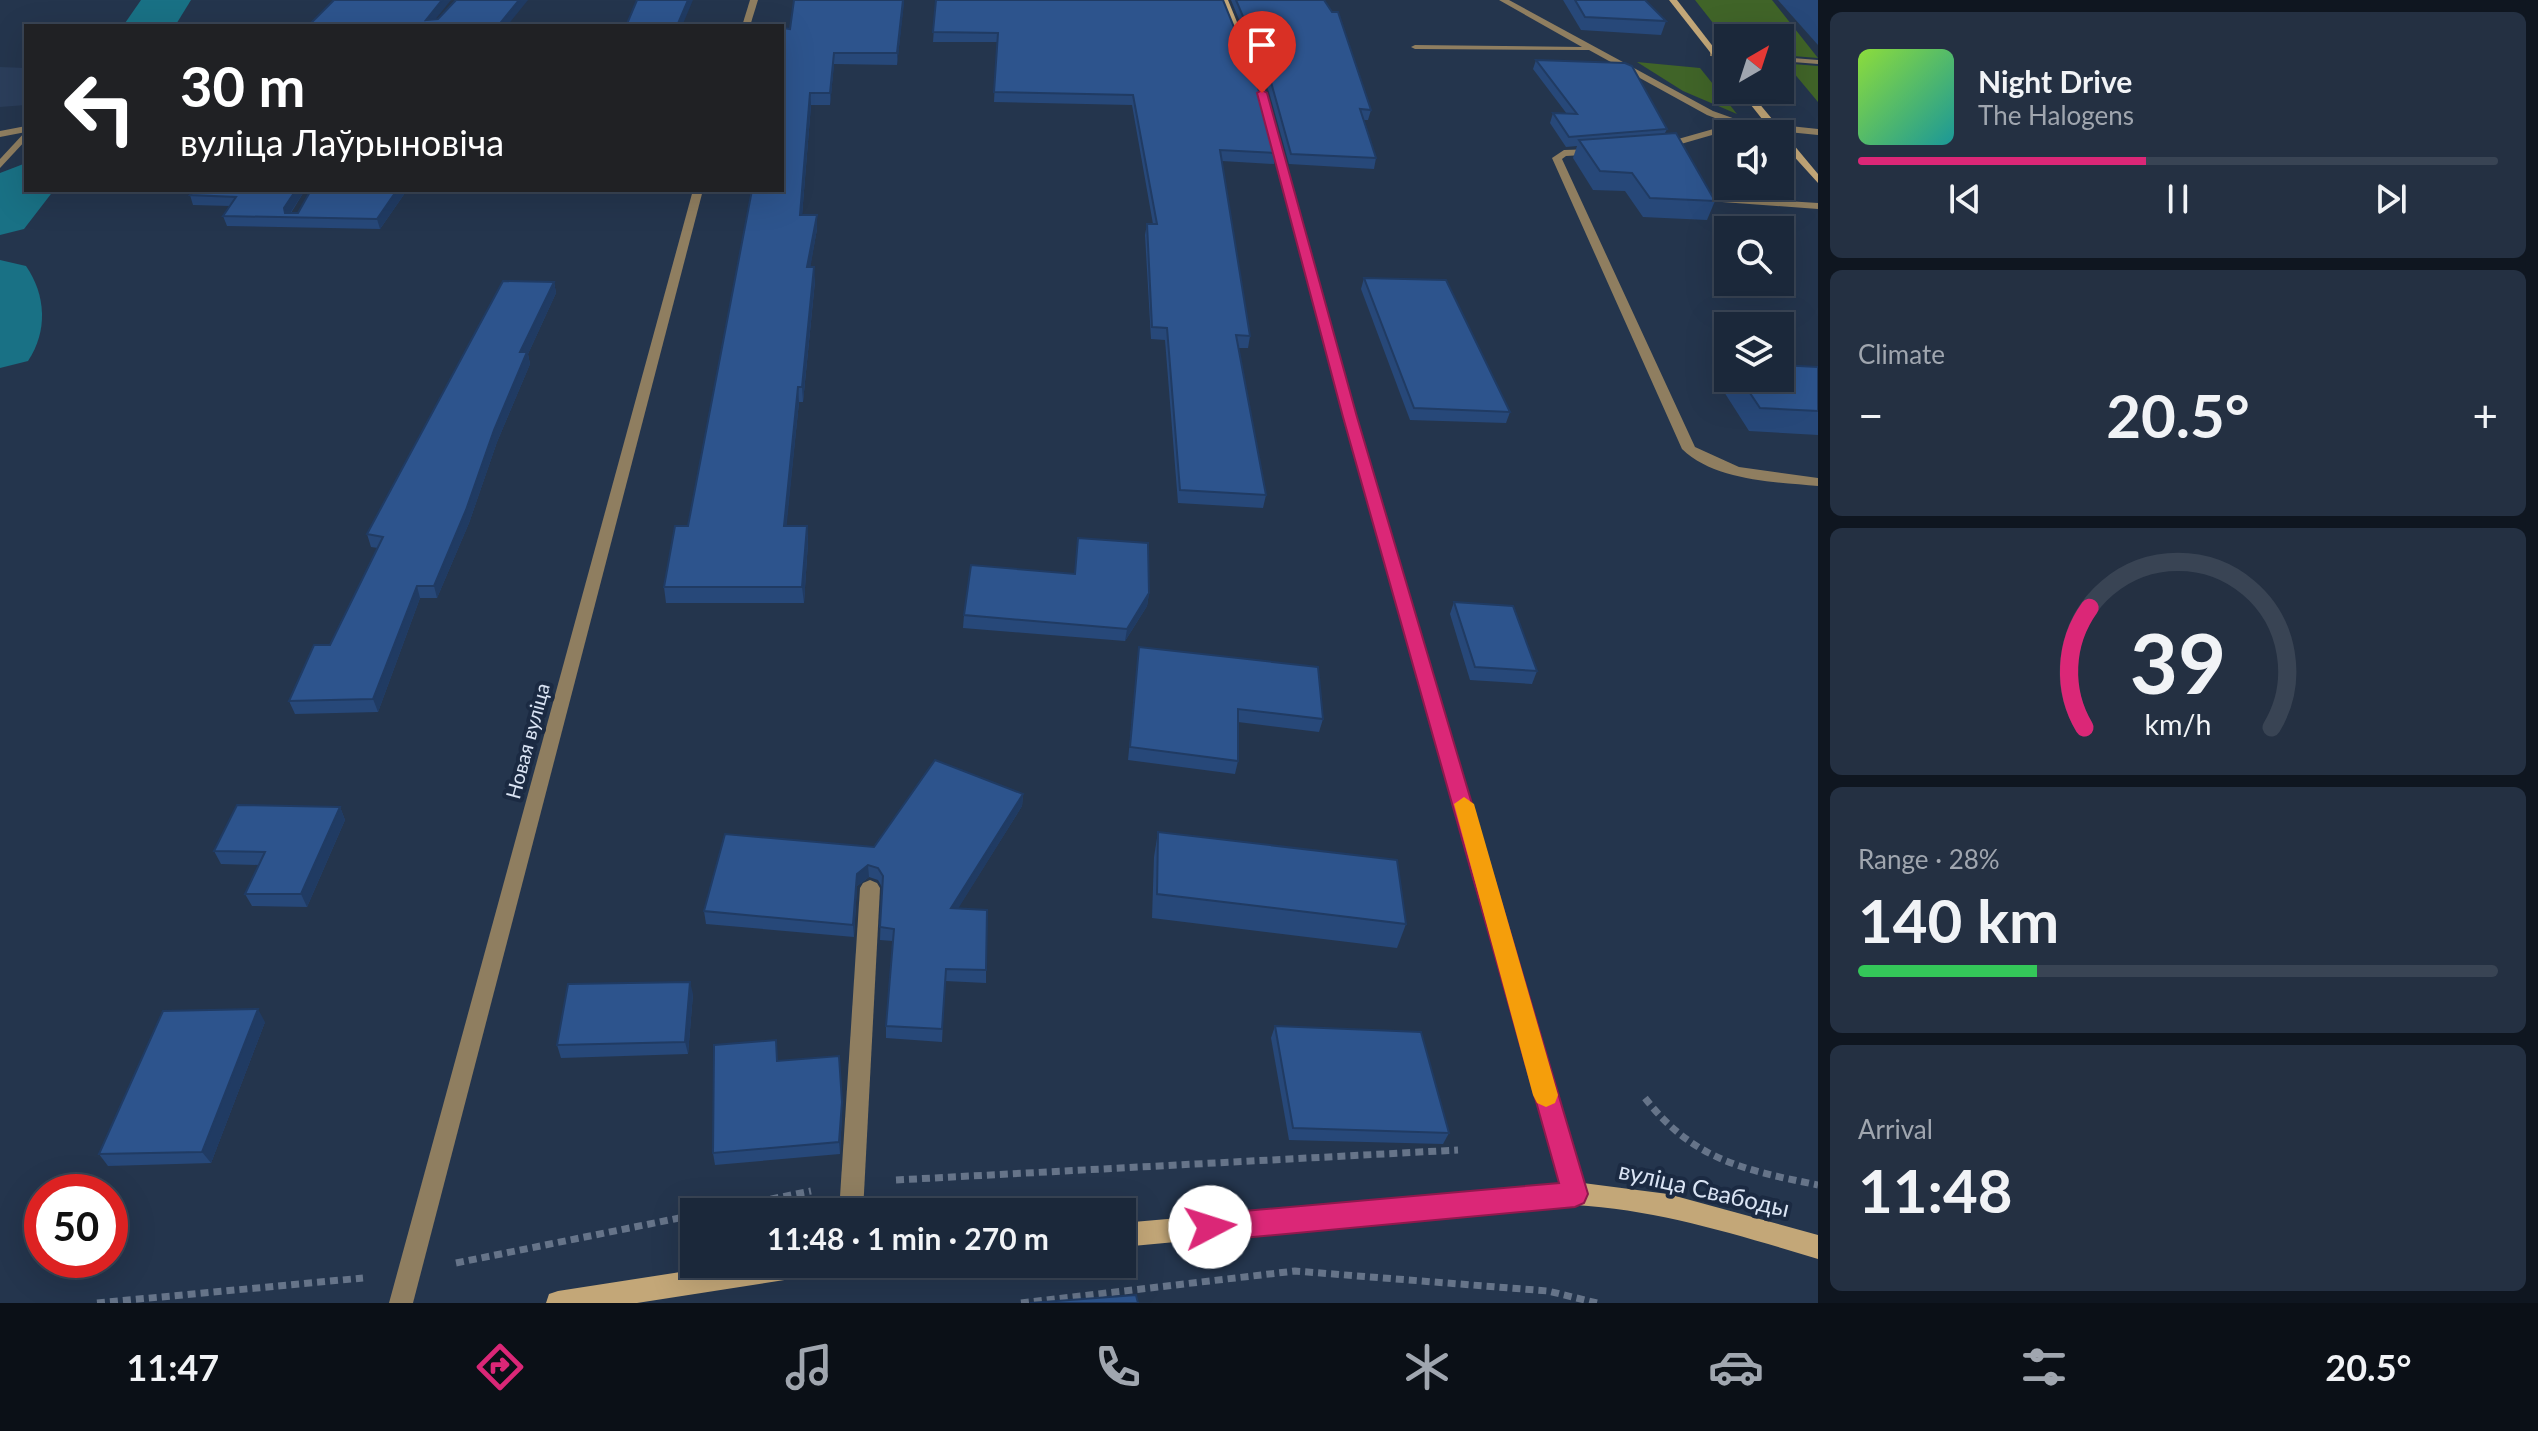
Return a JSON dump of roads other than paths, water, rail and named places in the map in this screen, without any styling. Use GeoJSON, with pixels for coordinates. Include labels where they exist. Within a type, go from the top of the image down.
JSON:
{"type":"FeatureCollection","features":[{"type":"Feature","properties":{"kind":"main road"},"geometry":{"type":"LineString","coordinates":[[1224,0],[1262,93],[1350,417],[1575,1194]]}},
{"type":"Feature","properties":{"kind":"main road"},"geometry":{"type":"LineString","coordinates":[[1673,0],[1713,54]]}},
{"type":"Feature","properties":{"kind":"main road"},"geometry":{"type":"LineString","coordinates":[[1754,104],[1767,120]]}},
{"type":"Feature","properties":{"kind":"main road"},"geometry":{"type":"LineString","coordinates":[[1794,152],[1818,180]]}},
{"type":"Feature","properties":{"kind":"main road","name":"вуліца Свабоды"},"geometry":{"type":"LineString","coordinates":[[1136,1234],[1575,1194],[1648,1201],[1818,1247]]}},
{"type":"Feature","properties":{"kind":"main road"},"geometry":{"type":"LineString","coordinates":[[558,1303],[720,1278]]}},
{"type":"Feature","properties":{"kind":"street"},"geometry":{"type":"LineString","coordinates":[[747,24],[754,0]]}},
{"type":"Feature","properties":{"kind":"street"},"geometry":{"type":"LineString","coordinates":[[1503,0],[1587,49],[1729,120]]}},
{"type":"Feature","properties":{"kind":"street"},"geometry":{"type":"LineString","coordinates":[[1415,47],[1587,49]]}},
{"type":"Feature","properties":{"kind":"street"},"geometry":{"type":"LineString","coordinates":[[1794,60],[1818,62]]}},
{"type":"Feature","properties":{"kind":"street"},"geometry":{"type":"LineString","coordinates":[[0,134],[24,132]]}},
{"type":"Feature","properties":{"kind":"street"},"geometry":{"type":"LineString","coordinates":[[1642,149],[1674,144],[1714,132]]}},
{"type":"Feature","properties":{"kind":"street"},"geometry":{"type":"LineString","coordinates":[[1794,133],[1818,132]]}},
{"type":"Feature","properties":{"kind":"street"},"geometry":{"type":"LineString","coordinates":[[0,165],[24,135]]}},
{"type":"Feature","properties":{"kind":"street"},"geometry":{"type":"LineString","coordinates":[[1616,151],[1564,153],[1557,158],[1689,449],[1724,469],[1764,477],[1818,482]]}},
{"type":"Feature","properties":{"kind":"street","name":"Новая вуліца"},"geometry":{"type":"LineString","coordinates":[[401,1303],[697,192]]}},
{"type":"Feature","properties":{"kind":"street"},"geometry":{"type":"LineString","coordinates":[[1726,200],[1818,206]]}},
{"type":"Feature","properties":{"kind":"street"},"geometry":{"type":"LineString","coordinates":[[851,1198],[870,888]]}},
{"type":"Feature","properties":{"kind":"waterway"},"geometry":{"type":"LineString","coordinates":[[150,24],[166,0]]}},
{"type":"Feature","properties":{"kind":"waterway"},"geometry":{"type":"LineString","coordinates":[[0,215],[24,185]]}},
{"type":"Feature","properties":{"kind":"waterway"},"geometry":{"type":"LineString","coordinates":[[0,282],[5,297],[0,344]]}}]}
